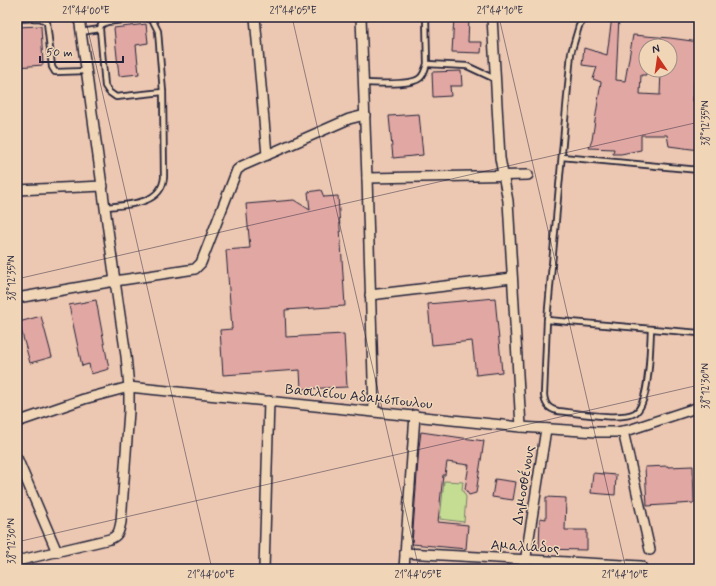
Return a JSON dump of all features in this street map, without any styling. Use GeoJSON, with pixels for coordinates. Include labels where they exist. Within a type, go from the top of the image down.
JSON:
{"type":"FeatureCollection","features":[{"type":"Feature","properties":{"kind":"street"},"geometry":{"type":"LineString","coordinates":[[17,561],[102,541],[117,536],[121,522],[128,433],[129,387],[79,17]]}},
{"type":"Feature","properties":{"kind":"street"},"geometry":{"type":"LineString","coordinates":[[255,17],[267,155]]}},
{"type":"Feature","properties":{"kind":"street"},"geometry":{"type":"LineString","coordinates":[[361,17],[368,178],[374,411]]}},
{"type":"Feature","properties":{"kind":"street"},"geometry":{"type":"LineString","coordinates":[[492,17],[500,158],[502,176],[508,202],[521,427]]}},
{"type":"Feature","properties":{"kind":"street"},"geometry":{"type":"LineString","coordinates":[[17,298],[114,281],[191,271],[198,268],[236,171],[242,166],[349,119],[365,115]]}},
{"type":"Feature","properties":{"kind":"street"},"geometry":{"type":"LineString","coordinates":[[368,178],[528,175]]}},
{"type":"Feature","properties":{"kind":"street"},"geometry":{"type":"LineString","coordinates":[[17,190],[103,186]]}},
{"type":"Feature","properties":{"kind":"street"},"geometry":{"type":"LineString","coordinates":[[370,295],[512,278]]}},
{"type":"Feature","properties":{"kind":"street","name":"Βασιλείου Αδαμόπουλου"},"geometry":{"type":"LineString","coordinates":[[17,422],[90,397],[129,387],[269,400],[521,427],[597,432],[623,431],[636,428],[699,407]]}},
{"type":"Feature","properties":{"kind":"street"},"geometry":{"type":"LineString","coordinates":[[264,569],[269,400]]}},
{"type":"Feature","properties":{"kind":"street"},"geometry":{"type":"LineString","coordinates":[[404,569],[415,415]]}},
{"type":"Feature","properties":{"kind":"street","name":"Δημοσθένους"},"geometry":{"type":"LineString","coordinates":[[524,565],[546,429]]}},
{"type":"Feature","properties":{"kind":"street"},"geometry":{"type":"LineString","coordinates":[[623,431],[650,550]]}},
{"type":"Feature","properties":{"kind":"street"},"geometry":{"type":"LineString","coordinates":[[17,458],[57,552]]}},
{"type":"Feature","properties":{"kind":"street","name":"Αμαλιάδος"},"geometry":{"type":"LineString","coordinates":[[406,553],[524,565],[641,566],[642,569]]}},
{"type":"Feature","properties":{"kind":"lane"},"geometry":{"type":"LineString","coordinates":[[105,207],[144,201],[155,194],[162,186],[164,177],[163,92],[158,31],[153,21],[145,17],[107,22],[101,25],[100,30],[105,86],[109,92],[116,96],[163,92]]}},
{"type":"Feature","properties":{"kind":"lane"},"geometry":{"type":"LineString","coordinates":[[364,83],[405,83],[416,81],[423,75],[427,64],[426,17]]}},
{"type":"Feature","properties":{"kind":"lane"},"geometry":{"type":"LineString","coordinates":[[586,17],[579,26],[571,53],[547,320],[544,395],[546,405],[558,411],[618,417],[636,413],[639,410],[646,394],[651,329]]}},
{"type":"Feature","properties":{"kind":"lane"},"geometry":{"type":"LineString","coordinates":[[17,19],[40,18],[47,22],[52,67],[55,72],[87,71]]}},
{"type":"Feature","properties":{"kind":"lane"},"geometry":{"type":"LineString","coordinates":[[81,32],[100,30]]}},
{"type":"Feature","properties":{"kind":"lane"},"geometry":{"type":"LineString","coordinates":[[427,64],[467,66],[496,79]]}},
{"type":"Feature","properties":{"kind":"lane"},"geometry":{"type":"LineString","coordinates":[[562,157],[699,170]]}},
{"type":"Feature","properties":{"kind":"lane"},"geometry":{"type":"LineString","coordinates":[[547,320],[699,333]]}},
{"type":"Feature","properties":{"kind":"green space"},"geometry":{"type":"Polygon","coordinates":[[[444,481],[463,482],[462,489],[466,497],[464,522],[440,519],[444,481]]]}},
{"type":"Feature","properties":{"kind":"building"},"geometry":{"type":"Polygon","coordinates":[[[454,17],[469,17],[468,42],[482,42],[481,53],[452,52],[454,17]]]}},
{"type":"Feature","properties":{"kind":"building"},"geometry":{"type":"Polygon","coordinates":[[[612,17],[619,17],[616,80],[625,81],[633,35],[670,38],[638,38],[638,78],[641,78],[640,94],[660,95],[661,78],[678,78],[678,39],[699,42],[699,81],[694,81],[693,101],[699,101],[699,150],[669,146],[667,135],[641,135],[641,150],[621,154],[613,154],[614,149],[589,148],[592,140],[601,82],[593,79],[597,67],[582,65],[584,48],[607,55],[612,17]]]}},
{"type":"Feature","properties":{"kind":"building"},"geometry":{"type":"Polygon","coordinates":[[[146,24],[148,43],[136,45],[139,74],[119,76],[114,28],[146,24]]]}},
{"type":"Feature","properties":{"kind":"building"},"geometry":{"type":"Polygon","coordinates":[[[41,26],[43,65],[17,67],[17,27],[41,26]]]}},
{"type":"Feature","properties":{"kind":"building"},"geometry":{"type":"Polygon","coordinates":[[[461,71],[462,86],[450,86],[451,96],[433,97],[432,72],[461,71]]]}},
{"type":"Feature","properties":{"kind":"building"},"geometry":{"type":"Polygon","coordinates":[[[419,114],[423,155],[393,158],[389,116],[419,114]]]}},
{"type":"Feature","properties":{"kind":"building"},"geometry":{"type":"Polygon","coordinates":[[[321,190],[324,197],[338,196],[345,306],[285,310],[286,337],[344,334],[347,387],[301,389],[300,370],[223,375],[220,330],[232,329],[226,250],[250,248],[246,204],[294,200],[310,210],[308,192],[321,190]]]}},
{"type":"Feature","properties":{"kind":"building"},"geometry":{"type":"Polygon","coordinates":[[[495,298],[502,372],[476,375],[472,341],[432,345],[428,304],[495,298]]]}},
{"type":"Feature","properties":{"kind":"building"},"geometry":{"type":"Polygon","coordinates":[[[96,300],[109,369],[91,374],[89,364],[82,366],[69,305],[96,300]]]}},
{"type":"Feature","properties":{"kind":"building"},"geometry":{"type":"Polygon","coordinates":[[[41,316],[52,357],[30,363],[19,322],[41,316]]]}},
{"type":"Feature","properties":{"kind":"building"},"geometry":{"type":"Polygon","coordinates":[[[421,432],[484,441],[476,493],[469,495],[465,489],[469,465],[447,462],[445,475],[443,475],[438,522],[468,525],[466,549],[412,544],[421,432]]]}},
{"type":"Feature","properties":{"kind":"building"},"geometry":{"type":"Polygon","coordinates":[[[693,466],[694,503],[647,506],[645,467],[693,466]]]}},
{"type":"Feature","properties":{"kind":"building"},"geometry":{"type":"Polygon","coordinates":[[[593,473],[616,475],[615,495],[591,493],[593,473]]]}},
{"type":"Feature","properties":{"kind":"building"},"geometry":{"type":"Polygon","coordinates":[[[495,479],[516,482],[513,500],[492,497],[495,479]]]}},
{"type":"Feature","properties":{"kind":"building"},"geometry":{"type":"Polygon","coordinates":[[[546,497],[566,498],[565,530],[587,530],[587,550],[539,549],[540,518],[546,519],[546,497]]]}}]}
